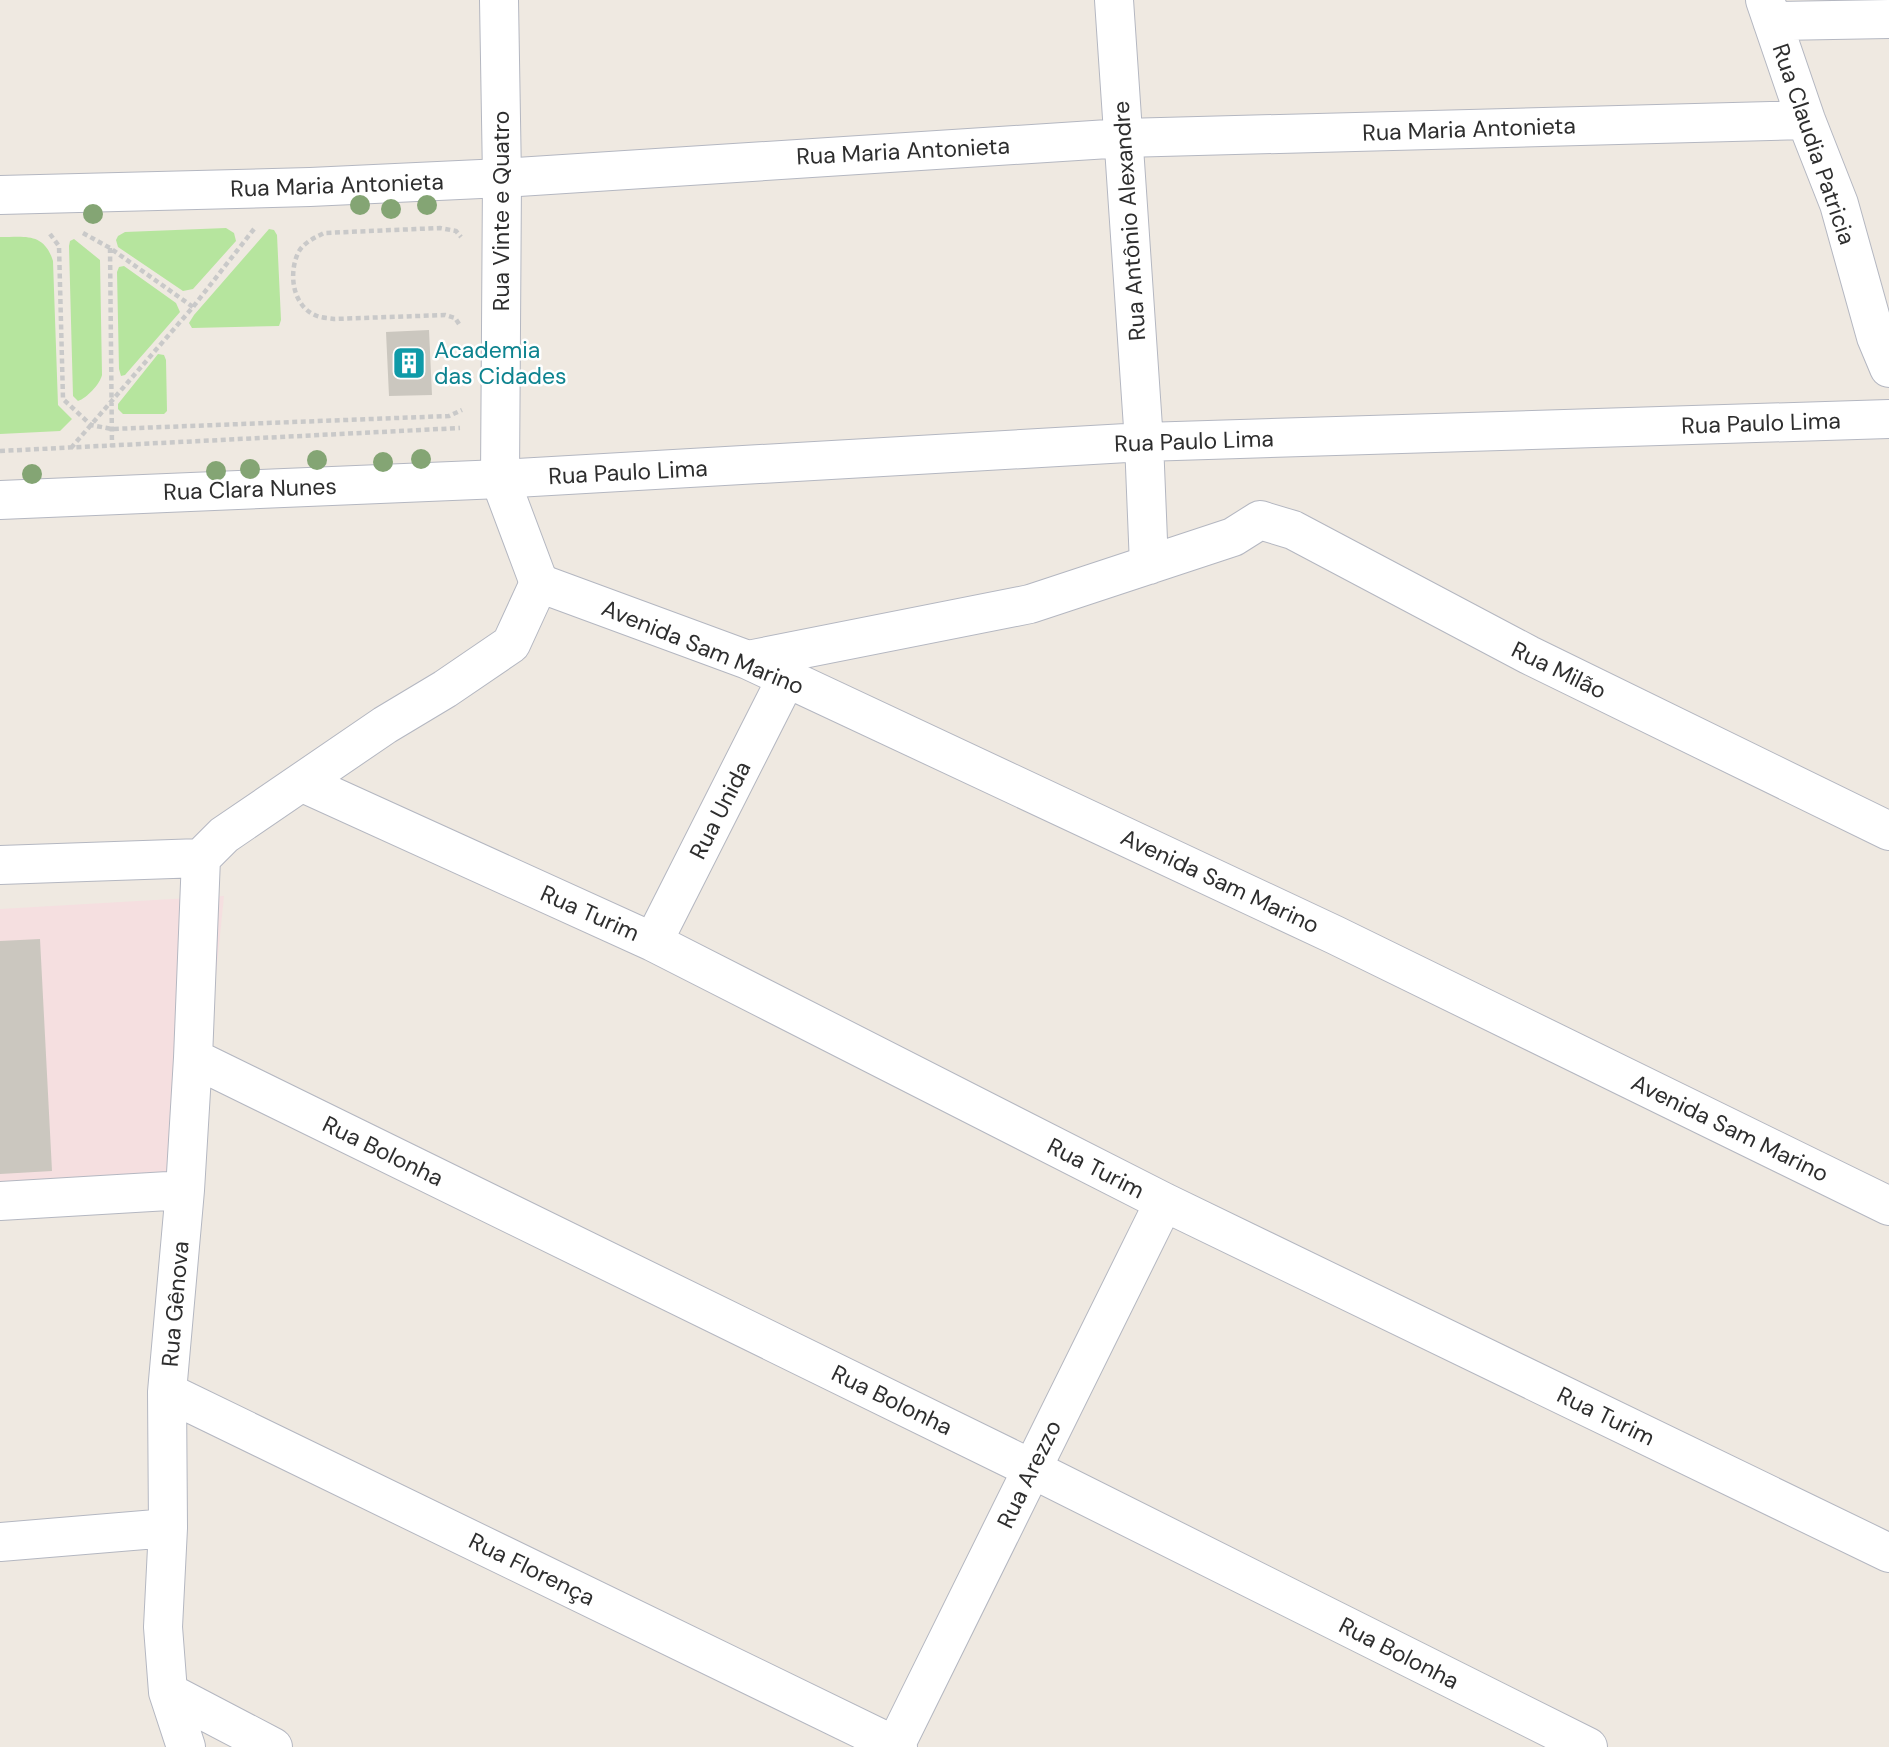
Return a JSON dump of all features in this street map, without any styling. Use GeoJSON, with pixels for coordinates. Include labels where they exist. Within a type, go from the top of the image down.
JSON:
{"type":"FeatureCollection","features":[{"type":"Feature","properties":{"kind":"street","name":"Rua Vinte e Quatro"},"geometry":{"type":"LineString","coordinates":[[499,0],[502,178],[500,479],[539,583]]}},
{"type":"Feature","properties":{"kind":"street","name":"Rua Antônio Alexandre"},"geometry":{"type":"LineString","coordinates":[[1114,0],[1144,442],[1149,565]]}},
{"type":"Feature","properties":{"kind":"street"},"geometry":{"type":"LineString","coordinates":[[1768,11],[1889,19]]}},
{"type":"Feature","properties":{"kind":"street","name":"Rua Claudia Patricia"},"geometry":{"type":"LineString","coordinates":[[1768,11],[1839,204],[1885,347]]}},
{"type":"Feature","properties":{"kind":"street","name":"Rua Maria Antonieta"},"geometry":{"type":"LineString","coordinates":[[0,195],[310,187],[502,178],[1124,138],[1806,120]]}},
{"type":"Feature","properties":{"kind":"street","name":"Rua Paulo Lima"},"geometry":{"type":"LineString","coordinates":[[500,479],[1144,442],[1889,419]]}},
{"type":"Feature","properties":{"kind":"street","name":"Rua Clara Nunes"},"geometry":{"type":"LineString","coordinates":[[0,500],[500,479]]}},
{"type":"Feature","properties":{"kind":"street","name":"Rua Milão"},"geometry":{"type":"LineString","coordinates":[[748,660],[1030,604],[1233,537],[1260,520],[1293,530],[1529,656],[1889,831]]}},
{"type":"Feature","properties":{"kind":"street"},"geometry":{"type":"LineString","coordinates":[[0,865],[201,858],[224,835],[385,725],[445,689],[511,644],[539,583]]}},
{"type":"Feature","properties":{"kind":"street","name":"Avenida Sam Marino"},"geometry":{"type":"LineString","coordinates":[[539,583],[748,660],[1335,935],[1889,1206]]}},
{"type":"Feature","properties":{"kind":"street","name":"Rua Unida"},"geometry":{"type":"LineString","coordinates":[[653,942],[786,679]]}},
{"type":"Feature","properties":{"kind":"street","name":"Rua Turim"},"geometry":{"type":"LineString","coordinates":[[303,783],[653,942],[1164,1202],[1889,1553]]}},
{"type":"Feature","properties":{"kind":"street","name":"Rua Gênova"},"geometry":{"type":"LineString","coordinates":[[186,1747],[168,1692],[163,1627],[168,1528],[167,1391],[185,1190],[201,858]]}},
{"type":"Feature","properties":{"kind":"street","name":"Rua Bolonha"},"geometry":{"type":"LineString","coordinates":[[193,1058],[1032,1469],[1588,1747]]}},
{"type":"Feature","properties":{"kind":"street"},"geometry":{"type":"LineString","coordinates":[[0,1201],[185,1190]]}},
{"type":"Feature","properties":{"kind":"street","name":"Rua Arezzo"},"geometry":{"type":"LineString","coordinates":[[897,1746],[1164,1202]]}},
{"type":"Feature","properties":{"kind":"street","name":"Rua Florença"},"geometry":{"type":"LineString","coordinates":[[167,1391],[897,1746]]}},
{"type":"Feature","properties":{"kind":"street"},"geometry":{"type":"LineString","coordinates":[[0,1542],[168,1528]]}},
{"type":"Feature","properties":{"kind":"street"},"geometry":{"type":"LineString","coordinates":[[168,1692],[273,1747]]}},
{"type":"Feature","properties":{"kind":"path"},"geometry":{"type":"LineString","coordinates":[[71,448],[193,307],[261,220]]}},
{"type":"Feature","properties":{"kind":"path"},"geometry":{"type":"LineString","coordinates":[[463,240],[456,231],[440,228],[324,233],[299,251],[293,269],[294,289],[302,306],[317,316],[334,319],[445,315],[456,318],[464,331]]}},
{"type":"Feature","properties":{"kind":"path"},"geometry":{"type":"LineString","coordinates":[[74,229],[110,248],[193,307]]}},
{"type":"Feature","properties":{"kind":"path"},"geometry":{"type":"LineString","coordinates":[[44,230],[59,246],[63,399],[91,425],[112,429],[449,416],[461,411],[468,400]]}},
{"type":"Feature","properties":{"kind":"path"},"geometry":{"type":"LineString","coordinates":[[110,248],[111,447]]}},
{"type":"Feature","properties":{"kind":"path"},"geometry":{"type":"LineString","coordinates":[[0,451],[466,427]]}},
{"type":"Feature","properties":{"kind":"shaded area"},"geometry":{"type":"Polygon","coordinates":[[[224,896],[196,1171],[0,1191],[0,909],[224,896]]]}},
{"type":"Feature","properties":{"kind":"green space"},"geometry":{"type":"Polygon","coordinates":[[[226,228],[234,233],[236,241],[193,289],[183,291],[118,247],[116,240],[125,232],[226,228]]]}},
{"type":"Feature","properties":{"kind":"green space"},"geometry":{"type":"Polygon","coordinates":[[[269,229],[274,230],[277,235],[281,320],[279,326],[192,328],[189,323],[194,315],[269,229]]]}},
{"type":"Feature","properties":{"kind":"green space"},"geometry":{"type":"Polygon","coordinates":[[[0,237],[25,237],[39,241],[53,261],[58,405],[72,419],[60,431],[0,434],[0,237]]]}},
{"type":"Feature","properties":{"kind":"green space"},"geometry":{"type":"Polygon","coordinates":[[[74,239],[100,260],[102,375],[93,390],[78,401],[73,396],[69,246],[74,239]]]}},
{"type":"Feature","properties":{"kind":"green space"},"geometry":{"type":"Polygon","coordinates":[[[124,266],[176,303],[180,312],[125,375],[121,376],[117,272],[119,267],[124,266]]]}},
{"type":"Feature","properties":{"kind":"green space"},"geometry":{"type":"Polygon","coordinates":[[[158,354],[164,355],[166,360],[167,411],[164,414],[123,414],[118,409],[118,404],[158,354]]]}},
{"type":"Feature","properties":{"kind":"building","name":"Academia das Cidades"},"geometry":{"type":"Polygon","coordinates":[[[429,330],[432,395],[389,396],[386,332],[429,330]]]}},
{"type":"Feature","properties":{"kind":"building"},"geometry":{"type":"Polygon","coordinates":[[[40,939],[52,1171],[0,1174],[0,941],[40,939]]]}},
{"type":"Feature","properties":{"kind":"place","name":"Academia das Cidades"},"geometry":{"type":"Point","coordinates":[409,363]}}]}
